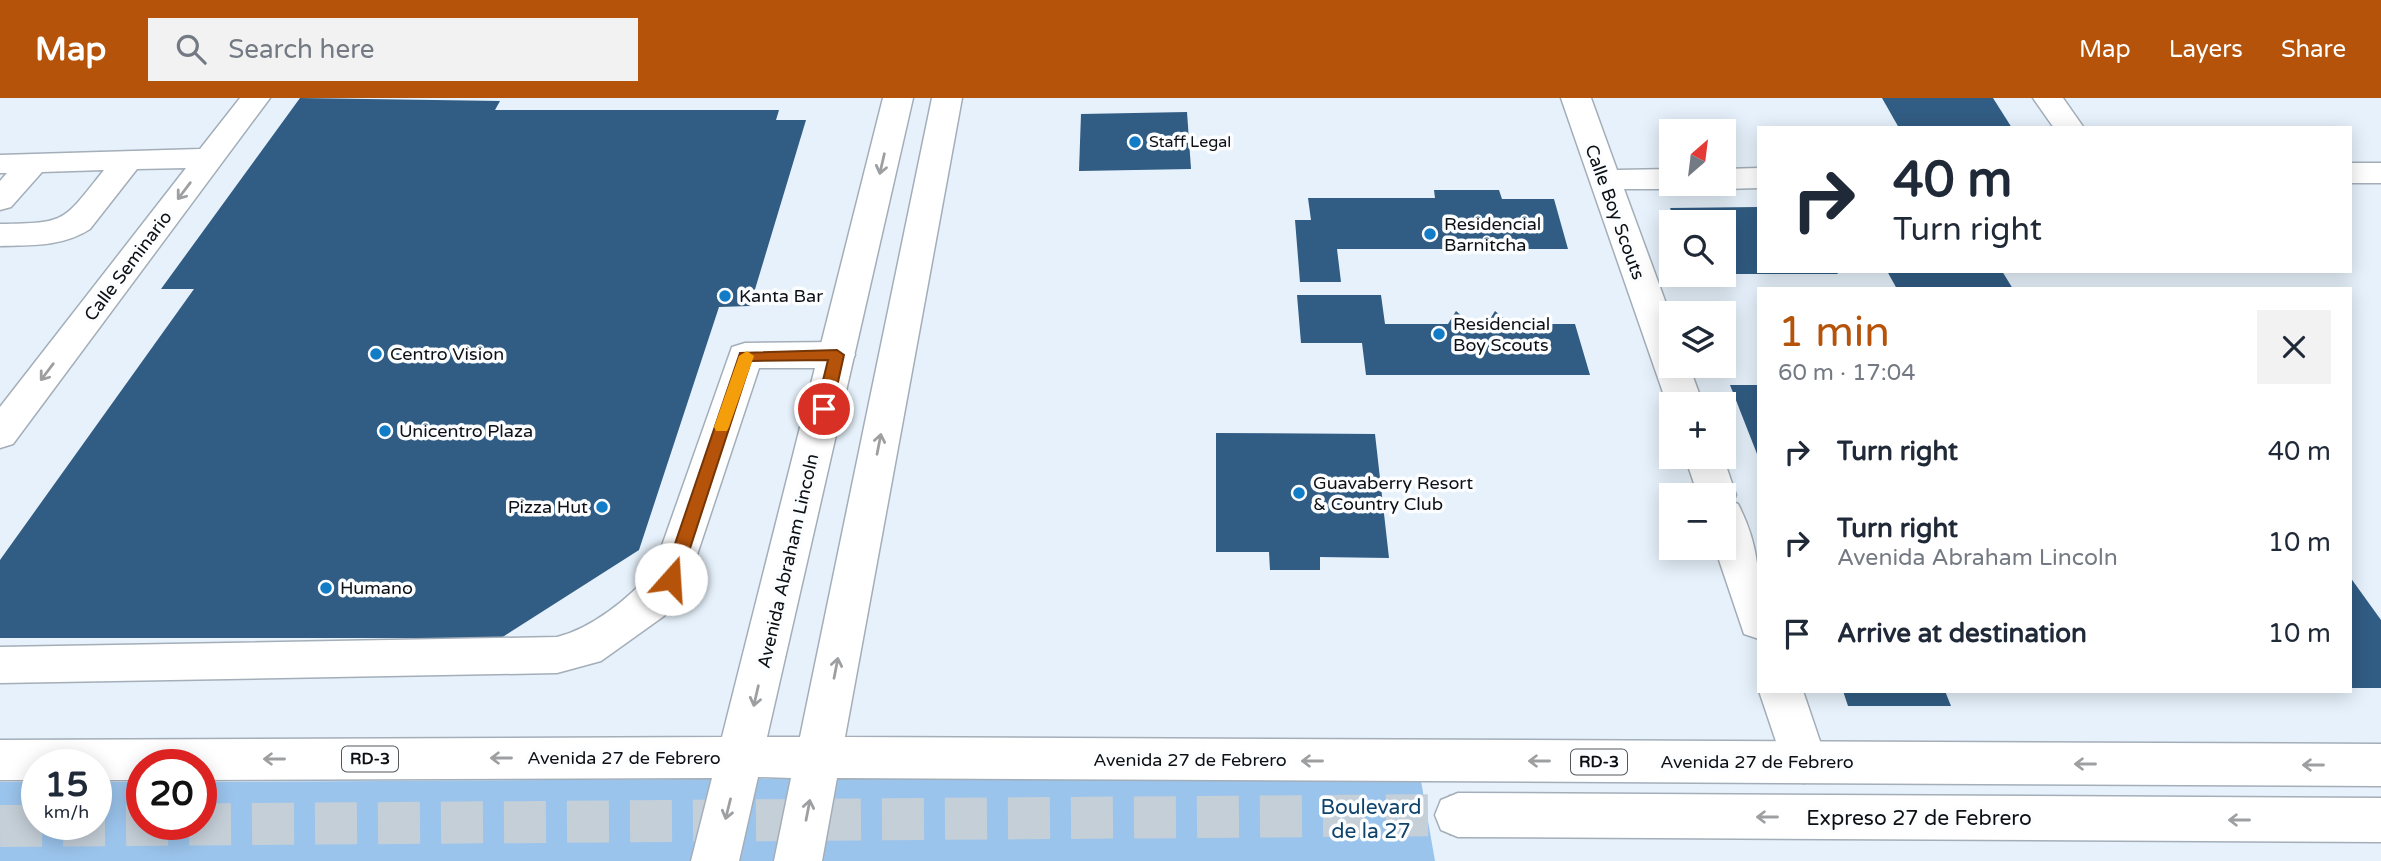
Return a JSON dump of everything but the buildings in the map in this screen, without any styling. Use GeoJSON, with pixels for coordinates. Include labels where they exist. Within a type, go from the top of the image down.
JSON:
{"type":"FeatureCollection","features":[{"type":"Feature","properties":{"kind":"main road","name":"Calle Seminario"},"geometry":{"type":"LineString","coordinates":[[0,434],[255,98]]}},
{"type":"Feature","properties":{"kind":"main road","name":"Avenida Abraham Lincoln"},"geometry":{"type":"LineString","coordinates":[[715,861],[898,98]]}},
{"type":"Feature","properties":{"kind":"main road"},"geometry":{"type":"LineString","coordinates":[[797,861],[947,98]]}},
{"type":"Feature","properties":{"kind":"main road","name":"Calle Boy Scouts"},"geometry":{"type":"LineString","coordinates":[[1576,98],[1681,392]]}},
{"type":"Feature","properties":{"kind":"main road"},"geometry":{"type":"LineString","coordinates":[[2048,98],[2068,126]]}},
{"type":"Feature","properties":{"kind":"main road"},"geometry":{"type":"LineString","coordinates":[[0,164],[209,159]]}},
{"type":"Feature","properties":{"kind":"main road"},"geometry":{"type":"LineString","coordinates":[[0,235],[57,234],[68,230],[79,222],[128,161]]}},
{"type":"Feature","properties":{"kind":"main road"},"geometry":{"type":"LineString","coordinates":[[0,200],[33,163]]}},
{"type":"Feature","properties":{"kind":"main road"},"geometry":{"type":"LineString","coordinates":[[2352,173],[2381,173]]}},
{"type":"Feature","properties":{"kind":"main road"},"geometry":{"type":"LineString","coordinates":[[1736,178],[1757,178]]}},
{"type":"Feature","properties":{"kind":"main road"},"geometry":{"type":"LineString","coordinates":[[1603,180],[1659,179]]}},
{"type":"Feature","properties":{"kind":"main road"},"geometry":{"type":"LineString","coordinates":[[0,666],[557,655],[586,648],[649,604],[671,579],[745,356],[837,355]]}},
{"type":"Feature","properties":{"kind":"main road"},"geometry":{"type":"LineString","coordinates":[[1736,552],[1757,616]]}},
{"type":"Feature","properties":{"kind":"main road"},"geometry":{"type":"LineString","coordinates":[[1782,693],[1804,762]]}},
{"type":"Feature","properties":{"kind":"main road","name":"Avenida 27 de Febrero"},"geometry":{"type":"LineString","coordinates":[[0,760],[741,757],[2381,765]]}},
{"type":"Feature","properties":{"kind":"main road","name":"Expreso 27 de Febrero"},"geometry":{"type":"LineString","coordinates":[[1458,816],[2381,820]]}},
{"type":"Feature","properties":{"kind":"green space","name":"Boulevard de la 27"},"geometry":{"type":"Polygon","coordinates":[[[1420,775],[1435,861],[0,861],[0,782],[21,782],[21,840],[112,840],[112,782],[126,782],[126,840],[217,840],[217,782],[1420,775]]]}},
{"type":"Feature","properties":{"kind":"tunnel"},"geometry":{"type":"LineString","coordinates":[[0,826],[1458,815]]}},
{"type":"Feature","properties":{"kind":"slow traffic"},"geometry":{"type":"LineString","coordinates":[[722,427],[747,356]]}},
{"type":"Feature","properties":{"kind":"place","name":"Staff Legal"},"geometry":{"type":"Point","coordinates":[1135,142]}},
{"type":"Feature","properties":{"kind":"place","name":"Residencial Barnitcha"},"geometry":{"type":"Point","coordinates":[1430,234]}},
{"type":"Feature","properties":{"kind":"place","name":"Kanta Bar"},"geometry":{"type":"Point","coordinates":[725,296]}},
{"type":"Feature","properties":{"kind":"place","name":"Residencial Boy Scouts"},"geometry":{"type":"Point","coordinates":[1439,334]}},
{"type":"Feature","properties":{"kind":"place","name":"Centro Vision"},"geometry":{"type":"Point","coordinates":[376,354]}},
{"type":"Feature","properties":{"kind":"place","name":"Unicentro Plaza"},"geometry":{"type":"Point","coordinates":[385,431]}},
{"type":"Feature","properties":{"kind":"place","name":"Guavaberry Resort & Country Club"},"geometry":{"type":"Point","coordinates":[1299,493]}},
{"type":"Feature","properties":{"kind":"place","name":"Pizza Hut"},"geometry":{"type":"Point","coordinates":[602,507]}},
{"type":"Feature","properties":{"kind":"place","name":"Humano"},"geometry":{"type":"Point","coordinates":[326,588]}},
{"type":"Feature","properties":{"kind":"route"},"geometry":{"type":"LineString","coordinates":[[671,579],[745,356],[837,355],[824,409]]}}]}
